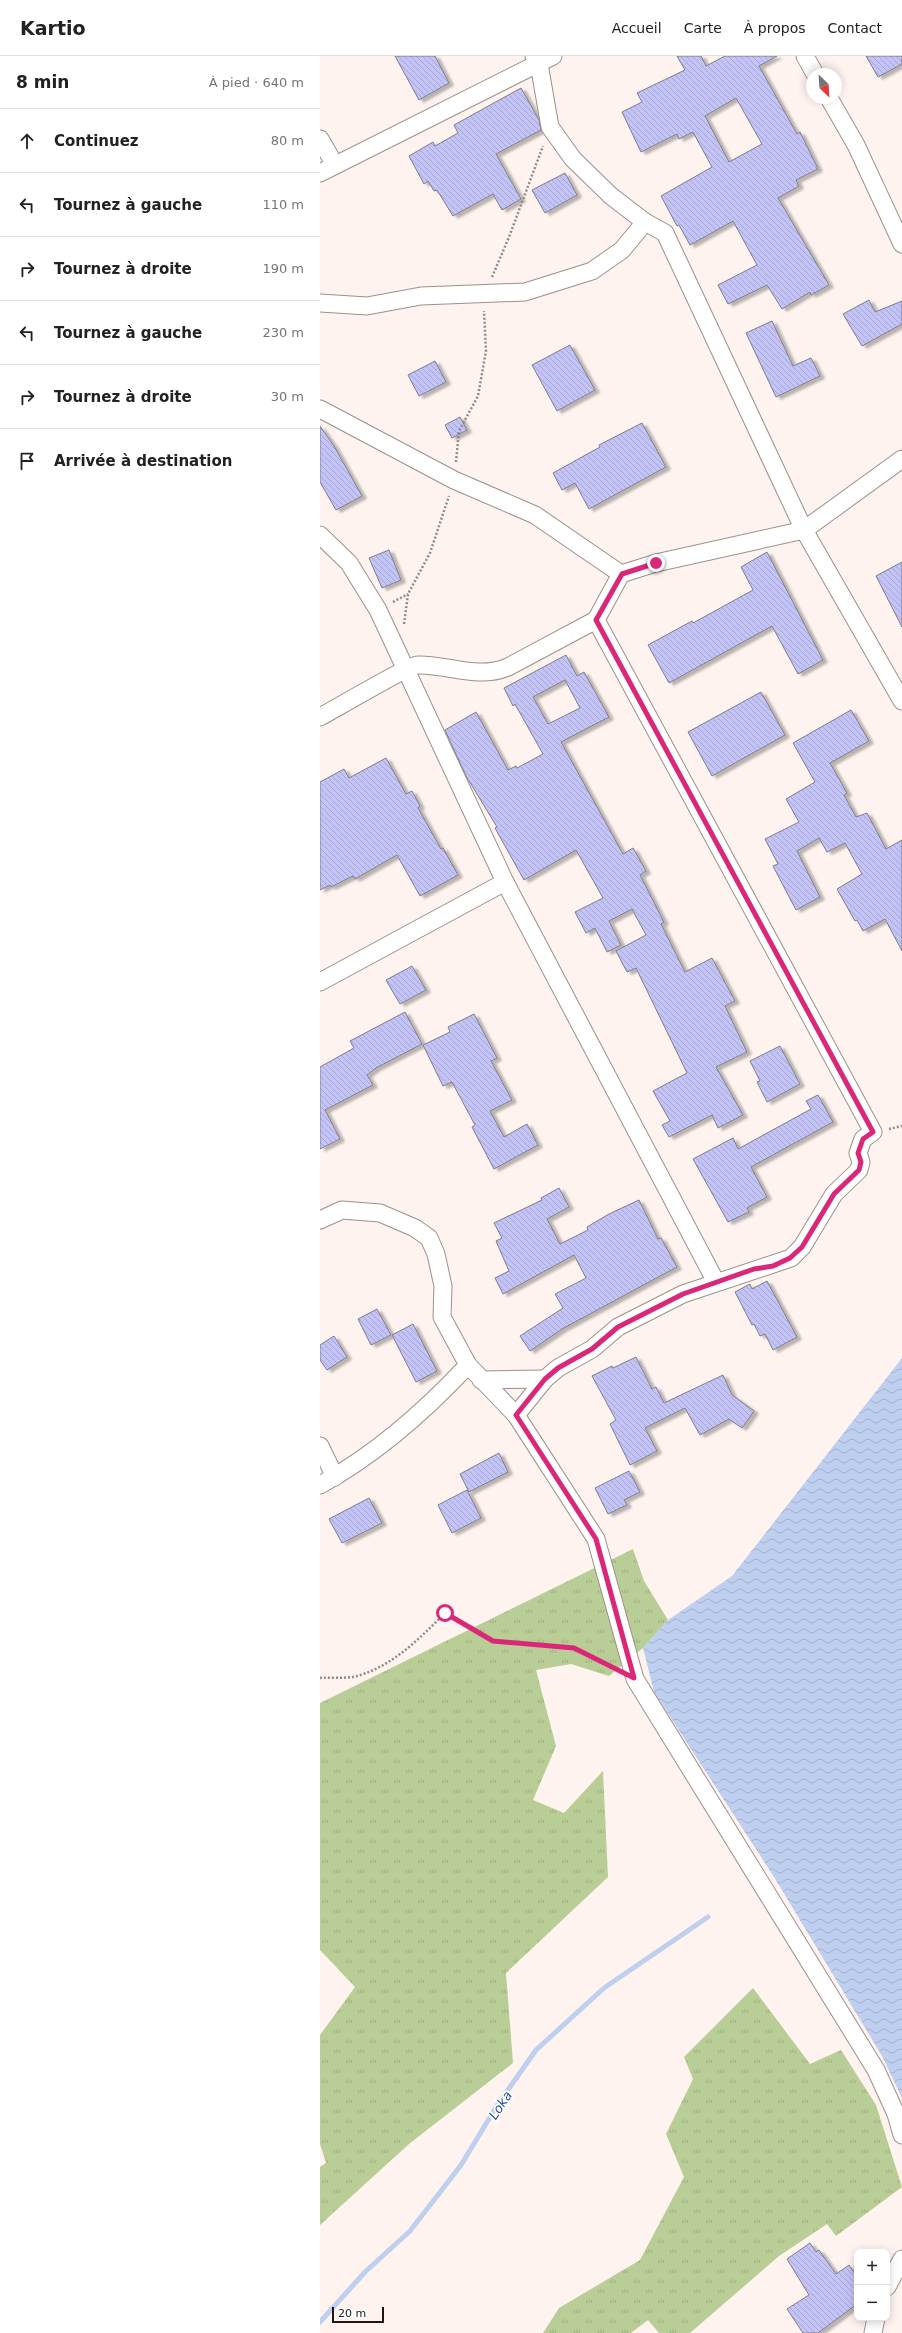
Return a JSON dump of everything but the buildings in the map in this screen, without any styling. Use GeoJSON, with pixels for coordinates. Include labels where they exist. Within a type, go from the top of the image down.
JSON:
{"type":"FeatureCollection","features":[{"type":"Feature","properties":{"kind":"street"},"geometry":{"type":"LineString","coordinates":[[805,56],[812,68]]}},
{"type":"Feature","properties":{"kind":"street"},"geometry":{"type":"LineString","coordinates":[[320,139],[327,169],[542,59],[550,127],[573,159],[611,196],[645,222],[665,233],[804,530],[902,701]]}},
{"type":"Feature","properties":{"kind":"street"},"geometry":{"type":"LineString","coordinates":[[832,104],[856,145],[902,244]]}},
{"type":"Feature","properties":{"kind":"street"},"geometry":{"type":"LineString","coordinates":[[320,303],[367,306],[421,296],[484,295],[525,292],[592,271],[622,250],[645,222]]}},
{"type":"Feature","properties":{"kind":"street"},"geometry":{"type":"LineString","coordinates":[[320,409],[454,480],[535,515],[622,574]]}},
{"type":"Feature","properties":{"kind":"street"},"geometry":{"type":"LineString","coordinates":[[320,718],[416,664],[479,673],[497,672],[596,620],[622,574],[656,563],[804,530],[902,459]]}},
{"type":"Feature","properties":{"kind":"street"},"geometry":{"type":"LineString","coordinates":[[320,535],[349,563],[368,592],[505,882],[716,1282]]}},
{"type":"Feature","properties":{"kind":"street"},"geometry":{"type":"LineString","coordinates":[[516,1415],[545,1379],[558,1368],[592,1349],[618,1327],[683,1294],[754,1269],[773,1266],[790,1258],[802,1247],[834,1194],[859,1170],[861,1162],[858,1153],[863,1139],[873,1132],[596,620]]}},
{"type":"Feature","properties":{"kind":"street"},"geometry":{"type":"LineString","coordinates":[[320,982],[505,882]]}},
{"type":"Feature","properties":{"kind":"street"},"geometry":{"type":"LineString","coordinates":[[320,1220],[342,1210],[380,1213],[415,1228],[429,1238],[436,1254],[443,1286],[442,1317],[468,1365],[516,1415],[596,1539],[634,1678],[876,2070],[896,2114],[902,2135]]}},
{"type":"Feature","properties":{"kind":"street"},"geometry":{"type":"LineString","coordinates":[[320,1485],[336,1476],[378,1447],[450,1384],[468,1365]]}},
{"type":"Feature","properties":{"kind":"street"},"geometry":{"type":"LineString","coordinates":[[481,1380],[545,1379]]}},
{"type":"Feature","properties":{"kind":"street"},"geometry":{"type":"LineString","coordinates":[[320,1446],[336,1476]]}},
{"type":"Feature","properties":{"kind":"street"},"geometry":{"type":"LineString","coordinates":[[888,2285],[902,2259]]}},
{"type":"Feature","properties":{"kind":"street"},"geometry":{"type":"LineString","coordinates":[[873,2333],[875,2321]]}},
{"type":"Feature","properties":{"kind":"path"},"geometry":{"type":"LineString","coordinates":[[404,631],[408,594],[430,554],[454,480],[459,431],[478,396],[486,351],[484,295],[509,237],[550,127]]}},
{"type":"Feature","properties":{"kind":"path"},"geometry":{"type":"LineString","coordinates":[[320,1678],[356,1676],[380,1667],[416,1642],[445,1613],[493,1641],[574,1648],[634,1678]]}},
{"type":"Feature","properties":{"kind":"green space"},"geometry":{"type":"Polygon","coordinates":[[[633,1549],[644,1581],[668,1620],[643,1648],[609,1676],[571,1664],[536,1670],[556,1746],[533,1800],[564,1813],[603,1771],[608,1877],[506,1973],[513,2063],[409,2144],[320,2225],[320,2167],[326,2163],[320,2144],[320,2035],[355,1987],[320,1950],[320,1703],[633,1549]]]}},
{"type":"Feature","properties":{"kind":"green space"},"geometry":{"type":"Polygon","coordinates":[[[753,1988],[810,2064],[841,2050],[876,2105],[902,2187],[836,2236],[827,2224],[779,2256],[690,2333],[659,2333],[648,2320],[631,2333],[543,2333],[559,2308],[640,2260],[684,2177],[666,2134],[693,2079],[684,2057],[753,1988]]]}},
{"type":"Feature","properties":{"kind":"water"},"geometry":{"type":"Polygon","coordinates":[[[902,1358],[902,2098],[882,2056],[774,1877],[654,1692],[643,1648],[668,1620],[732,1576],[902,1358]]]}},
{"type":"Feature","properties":{"kind":"waterway","name":"Loka"},"geometry":{"type":"LineString","coordinates":[[320,2322],[365,2272],[410,2231],[461,2165],[498,2104],[536,2050],[604,1988],[708,1917]]}},
{"type":"Feature","properties":{"kind":"route"},"geometry":{"type":"LineString","coordinates":[[445,1613],[493,1641],[574,1648],[634,1678],[596,1539],[516,1415],[545,1379],[558,1368],[592,1349],[618,1327],[683,1294],[754,1269],[773,1266],[790,1258],[802,1247],[834,1194],[859,1170],[861,1162],[858,1153],[863,1139],[873,1132],[596,620],[622,574],[656,563]]}}]}
